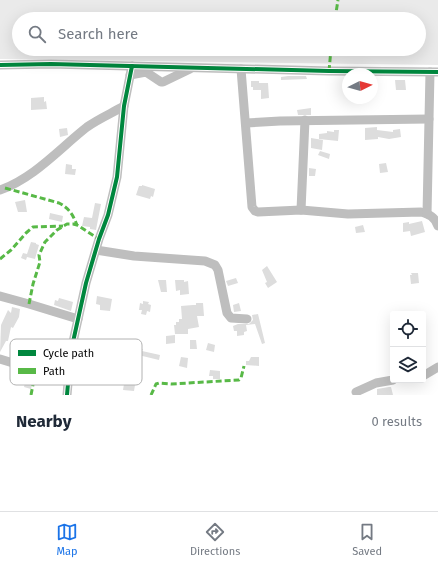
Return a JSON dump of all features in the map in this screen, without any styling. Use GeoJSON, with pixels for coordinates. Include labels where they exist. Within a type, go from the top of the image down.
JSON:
{"type":"FeatureCollection","features":[{"type":"Feature","properties":{"kind":"street"},"geometry":{"type":"LineString","coordinates":[[0,65],[51,64],[146,72],[161,82],[164,82],[192,68]]}},
{"type":"Feature","properties":{"kind":"street"},"geometry":{"type":"LineString","coordinates":[[131,71],[192,68],[329,72],[434,72],[429,118],[427,214]]}},
{"type":"Feature","properties":{"kind":"street"},"geometry":{"type":"LineString","coordinates":[[241,69],[252,206],[255,211],[301,210],[348,214],[412,212],[427,214],[434,218],[438,226]]}},
{"type":"Feature","properties":{"kind":"street"},"geometry":{"type":"LineString","coordinates":[[74,339],[96,250],[108,215],[116,183],[120,162],[124,106],[131,71]]}},
{"type":"Feature","properties":{"kind":"street"},"geometry":{"type":"LineString","coordinates":[[0,190],[22,179],[38,168],[88,127],[124,106]]}},
{"type":"Feature","properties":{"kind":"street"},"geometry":{"type":"LineString","coordinates":[[246,123],[280,120],[429,118]]}},
{"type":"Feature","properties":{"kind":"street"},"geometry":{"type":"LineString","coordinates":[[301,210],[305,120]]}},
{"type":"Feature","properties":{"kind":"street"},"geometry":{"type":"LineString","coordinates":[[96,250],[134,256],[204,261],[215,265],[218,270],[227,313],[231,318],[247,319]]}},
{"type":"Feature","properties":{"kind":"street"},"geometry":{"type":"LineString","coordinates":[[0,296],[78,319]]}},
{"type":"Feature","properties":{"kind":"street"},"geometry":{"type":"LineString","coordinates":[[0,359],[10,362]]}},
{"type":"Feature","properties":{"kind":"street"},"geometry":{"type":"LineString","coordinates":[[426,374],[438,367]]}},
{"type":"Feature","properties":{"kind":"street"},"geometry":{"type":"LineString","coordinates":[[356,392],[376,383],[390,381]]}},
{"type":"Feature","properties":{"kind":"street"},"geometry":{"type":"LineString","coordinates":[[67,395],[68,385]]}},
{"type":"Feature","properties":{"kind":"shaded area"},"geometry":{"type":"Polygon","coordinates":[[[0,0],[438,0],[438,65],[0,59],[0,0]]]}},
{"type":"Feature","properties":{"kind":"building"},"geometry":{"type":"Polygon","coordinates":[[[306,76],[307,79],[281,80],[281,77],[306,76]]]}},
{"type":"Feature","properties":{"kind":"building"},"geometry":{"type":"Polygon","coordinates":[[[395,80],[405,80],[406,90],[396,90],[395,80]]]}},
{"type":"Feature","properties":{"kind":"building"},"geometry":{"type":"Polygon","coordinates":[[[251,81],[268,83],[269,98],[261,99],[261,90],[253,90],[253,87],[251,87],[251,81]]]}},
{"type":"Feature","properties":{"kind":"building"},"geometry":{"type":"Polygon","coordinates":[[[44,97],[44,102],[46,101],[47,109],[31,110],[31,98],[44,97]]]}},
{"type":"Feature","properties":{"kind":"building"},"geometry":{"type":"Polygon","coordinates":[[[311,108],[311,115],[298,115],[297,110],[311,108]]]}},
{"type":"Feature","properties":{"kind":"building"},"geometry":{"type":"Polygon","coordinates":[[[377,127],[377,130],[393,132],[393,130],[400,129],[401,137],[389,139],[378,137],[378,139],[365,140],[365,128],[377,127]]]}},
{"type":"Feature","properties":{"kind":"building"},"geometry":{"type":"Polygon","coordinates":[[[67,128],[68,135],[60,137],[59,129],[67,128]]]}},
{"type":"Feature","properties":{"kind":"building"},"geometry":{"type":"Polygon","coordinates":[[[334,130],[339,130],[338,141],[319,139],[319,134],[327,133],[327,131],[334,132],[334,130]]]}},
{"type":"Feature","properties":{"kind":"building"},"geometry":{"type":"Polygon","coordinates":[[[311,138],[323,140],[322,150],[311,148],[311,138]]]}},
{"type":"Feature","properties":{"kind":"building"},"geometry":{"type":"Polygon","coordinates":[[[320,151],[330,154],[329,159],[318,155],[320,151]]]}},
{"type":"Feature","properties":{"kind":"building"},"geometry":{"type":"Polygon","coordinates":[[[386,163],[388,172],[380,173],[379,164],[386,163]]]}},
{"type":"Feature","properties":{"kind":"building"},"geometry":{"type":"Polygon","coordinates":[[[66,164],[72,165],[72,169],[76,169],[75,175],[65,174],[66,164]]]}},
{"type":"Feature","properties":{"kind":"building"},"geometry":{"type":"Polygon","coordinates":[[[309,168],[316,169],[315,176],[309,176],[309,168]]]}},
{"type":"Feature","properties":{"kind":"building"},"geometry":{"type":"Polygon","coordinates":[[[142,185],[155,189],[153,197],[151,196],[150,199],[136,195],[139,186],[142,185]]]}},
{"type":"Feature","properties":{"kind":"building"},"geometry":{"type":"Polygon","coordinates":[[[25,200],[27,212],[18,212],[15,202],[25,200]]]}},
{"type":"Feature","properties":{"kind":"building"},"geometry":{"type":"Polygon","coordinates":[[[95,203],[101,204],[96,230],[90,229],[90,227],[82,226],[84,217],[92,218],[95,203]]]}},
{"type":"Feature","properties":{"kind":"building"},"geometry":{"type":"Polygon","coordinates":[[[50,213],[63,216],[62,222],[49,219],[50,213]]]}},
{"type":"Feature","properties":{"kind":"building"},"geometry":{"type":"Polygon","coordinates":[[[422,221],[425,232],[411,236],[410,231],[403,232],[403,223],[409,222],[409,224],[422,221]]]}},
{"type":"Feature","properties":{"kind":"building"},"geometry":{"type":"Polygon","coordinates":[[[363,225],[365,232],[356,233],[355,227],[363,225]]]}},
{"type":"Feature","properties":{"kind":"building"},"geometry":{"type":"Polygon","coordinates":[[[31,242],[39,245],[35,259],[27,257],[26,260],[21,258],[23,253],[27,254],[31,242]]]}},
{"type":"Feature","properties":{"kind":"building"},"geometry":{"type":"Polygon","coordinates":[[[267,266],[277,282],[268,288],[265,283],[267,282],[262,270],[267,266]]]}},
{"type":"Feature","properties":{"kind":"building"},"geometry":{"type":"Polygon","coordinates":[[[411,273],[418,273],[419,283],[411,284],[411,273]]]}},
{"type":"Feature","properties":{"kind":"building"},"geometry":{"type":"Polygon","coordinates":[[[236,278],[238,283],[228,286],[226,281],[236,278]]]}},
{"type":"Feature","properties":{"kind":"building"},"geometry":{"type":"Polygon","coordinates":[[[158,280],[166,280],[167,292],[161,292],[158,280]]]}},
{"type":"Feature","properties":{"kind":"building"},"geometry":{"type":"Polygon","coordinates":[[[175,280],[184,280],[184,282],[188,281],[189,294],[180,295],[180,290],[176,291],[175,280]]]}},
{"type":"Feature","properties":{"kind":"building"},"geometry":{"type":"Polygon","coordinates":[[[97,296],[112,299],[110,311],[100,310],[100,305],[96,304],[97,296]]]}},
{"type":"Feature","properties":{"kind":"building"},"geometry":{"type":"Polygon","coordinates":[[[59,298],[73,302],[71,311],[54,305],[55,300],[58,301],[59,298]]]}},
{"type":"Feature","properties":{"kind":"building"},"geometry":{"type":"Polygon","coordinates":[[[143,301],[149,302],[148,304],[151,305],[150,312],[147,311],[146,315],[141,314],[142,310],[139,310],[140,303],[143,304],[143,301]]]}},
{"type":"Feature","properties":{"kind":"building"},"geometry":{"type":"Polygon","coordinates":[[[196,303],[203,303],[204,316],[197,316],[199,327],[188,329],[188,334],[175,334],[174,325],[176,325],[176,322],[179,322],[179,319],[182,319],[181,306],[196,305],[196,303]]]}},
{"type":"Feature","properties":{"kind":"building"},"geometry":{"type":"Polygon","coordinates":[[[239,303],[241,311],[234,312],[233,305],[239,303]]]}},
{"type":"Feature","properties":{"kind":"building"},"geometry":{"type":"Polygon","coordinates":[[[12,307],[20,309],[19,317],[13,328],[11,327],[8,341],[6,341],[0,352],[1,325],[8,310],[11,313],[12,307]]]}},
{"type":"Feature","properties":{"kind":"building"},"geometry":{"type":"Polygon","coordinates":[[[258,314],[265,343],[262,344],[255,324],[246,325],[247,331],[244,332],[244,335],[237,336],[237,331],[234,331],[233,326],[238,324],[249,324],[253,320],[252,315],[258,314]]]}},
{"type":"Feature","properties":{"kind":"building"},"geometry":{"type":"Polygon","coordinates":[[[175,335],[175,343],[166,344],[166,336],[175,335]]]}},
{"type":"Feature","properties":{"kind":"building"},"geometry":{"type":"Polygon","coordinates":[[[190,340],[196,340],[197,349],[190,349],[190,340]]]}},
{"type":"Feature","properties":{"kind":"building"},"geometry":{"type":"Polygon","coordinates":[[[208,343],[215,345],[214,352],[206,350],[208,343]]]}},
{"type":"Feature","properties":{"kind":"building"},"geometry":{"type":"Polygon","coordinates":[[[142,351],[160,355],[159,360],[142,356],[142,351]]]}},
{"type":"Feature","properties":{"kind":"building"},"geometry":{"type":"Polygon","coordinates":[[[181,357],[188,358],[187,368],[179,366],[181,357]]]}},
{"type":"Feature","properties":{"kind":"building"},"geometry":{"type":"Polygon","coordinates":[[[251,357],[259,357],[259,366],[246,365],[246,361],[249,361],[251,357]]]}},
{"type":"Feature","properties":{"kind":"building"},"geometry":{"type":"Polygon","coordinates":[[[210,370],[220,371],[220,379],[213,379],[213,376],[209,376],[210,370]]]}},
{"type":"Feature","properties":{"kind":"building"},"geometry":{"type":"Polygon","coordinates":[[[24,385],[32,385],[31,389],[24,387],[24,385]]]}},
{"type":"Feature","properties":{"kind":"building"},"geometry":{"type":"Polygon","coordinates":[[[124,385],[135,385],[134,391],[123,390],[124,385]]]}},
{"type":"Feature","properties":{"kind":"building"},"geometry":{"type":"Polygon","coordinates":[[[391,387],[393,395],[377,395],[377,389],[391,387]]]}},
{"type":"Feature","properties":{"kind":"marked path"},"geometry":{"type":"LineString","coordinates":[[336,12],[338,0]]}},
{"type":"Feature","properties":{"kind":"marked path"},"geometry":{"type":"LineString","coordinates":[[329,71],[330,56]]}},
{"type":"Feature","properties":{"kind":"marked path"},"geometry":{"type":"LineString","coordinates":[[5,188],[59,203],[70,212],[77,225]]}},
{"type":"Feature","properties":{"kind":"marked path"},"geometry":{"type":"LineString","coordinates":[[29,304],[40,262],[39,255],[45,242],[57,230],[67,224],[73,224],[99,239]]}},
{"type":"Feature","properties":{"kind":"marked path"},"geometry":{"type":"LineString","coordinates":[[0,259],[33,227],[63,226]]}},
{"type":"Feature","properties":{"kind":"marked path"},"geometry":{"type":"LineString","coordinates":[[151,395],[156,384],[159,383],[171,384],[239,380],[241,378],[244,366]]}},
{"type":"Feature","properties":{"kind":"marked path"},"geometry":{"type":"LineString","coordinates":[[31,395],[33,385]]}},
{"type":"Feature","properties":{"kind":"cycle path"},"geometry":{"type":"LineString","coordinates":[[0,65],[51,64],[329,71],[438,72]]}},
{"type":"Feature","properties":{"kind":"cycle path"},"geometry":{"type":"LineString","coordinates":[[74,339],[86,283],[108,215],[117,177],[124,106],[132,66]]}},
{"type":"Feature","properties":{"kind":"cycle path"},"geometry":{"type":"LineString","coordinates":[[67,395],[68,385]]}}]}
